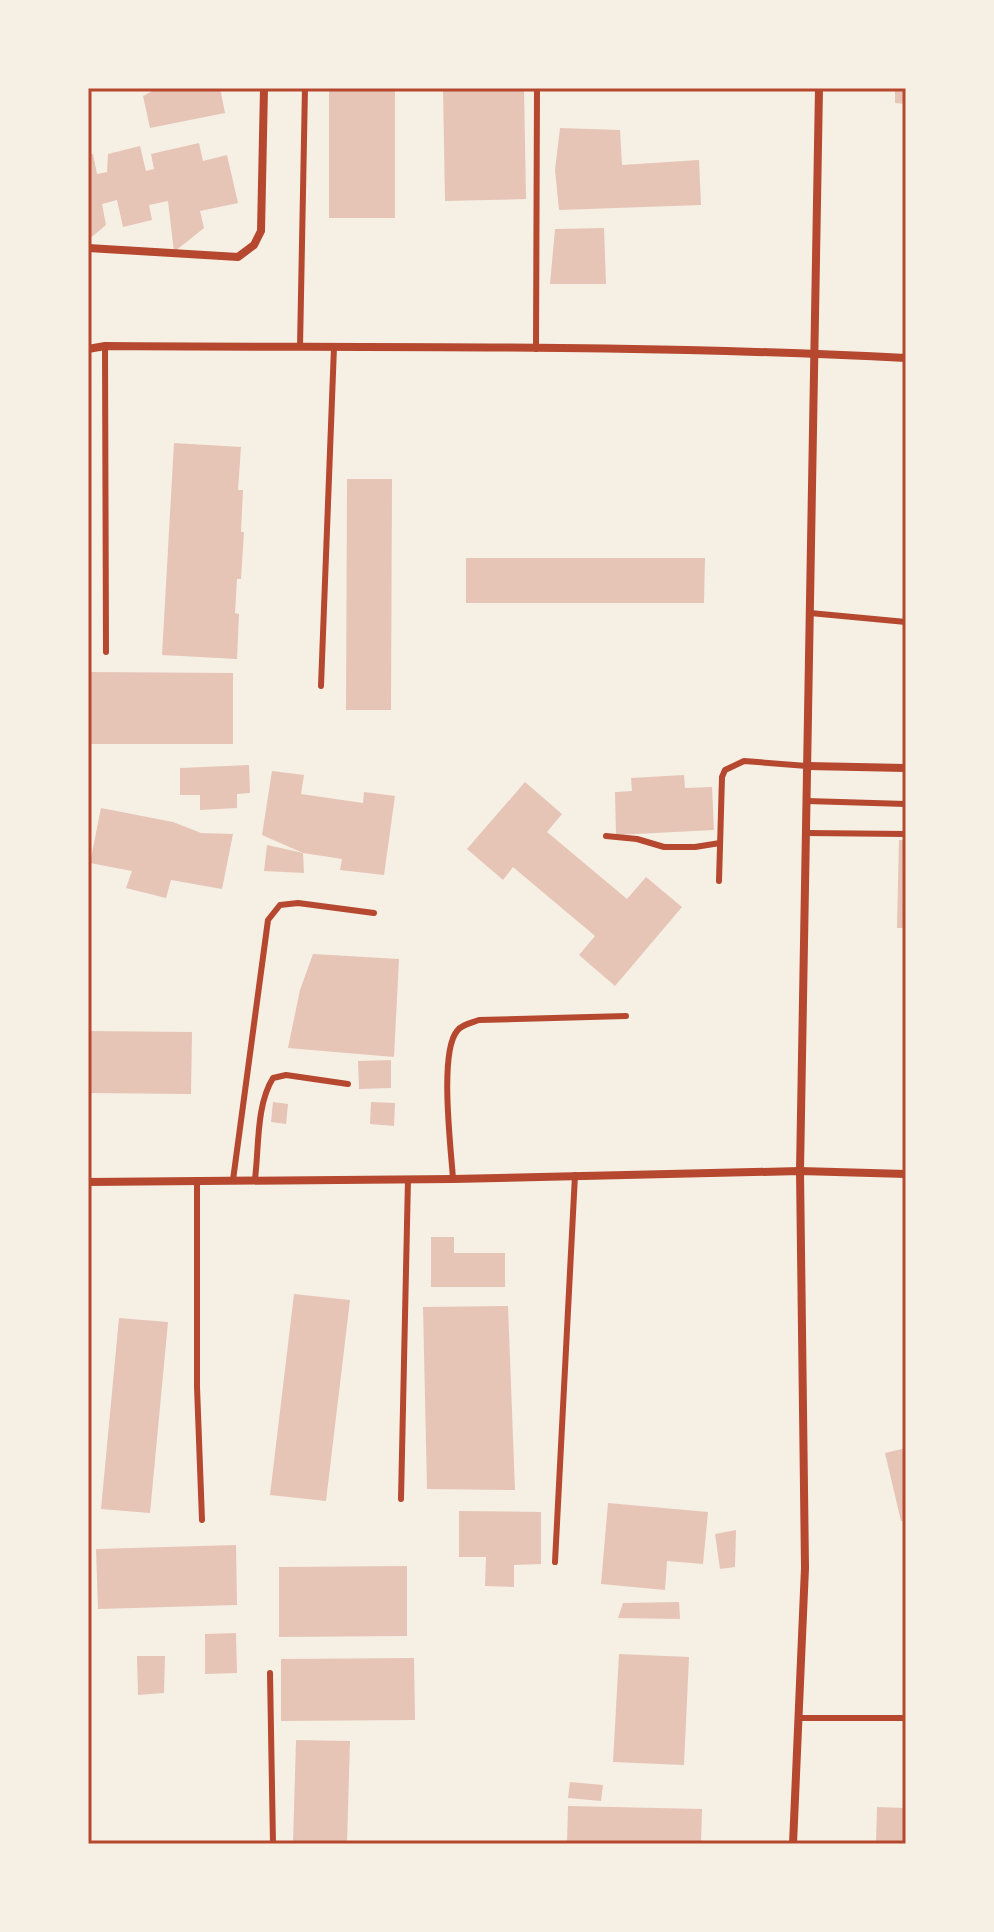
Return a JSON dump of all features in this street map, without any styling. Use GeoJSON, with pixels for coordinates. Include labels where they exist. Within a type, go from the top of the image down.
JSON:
{"type":"FeatureCollection","features":[{"type":"Feature","properties":{"kind":"street"},"geometry":{"type":"LineString","coordinates":[[88,248],[238,257],[254,245],[261,231],[264,88]]}},
{"type":"Feature","properties":{"kind":"street"},"geometry":{"type":"LineString","coordinates":[[793,1844],[805,1568],[800,1171],[819,88]]}},
{"type":"Feature","properties":{"kind":"street"},"geometry":{"type":"LineString","coordinates":[[88,349],[105,346],[536,349],[815,353],[906,358]]}},
{"type":"Feature","properties":{"kind":"street"},"geometry":{"type":"LineString","coordinates":[[807,766],[906,768]]}},
{"type":"Feature","properties":{"kind":"street"},"geometry":{"type":"LineString","coordinates":[[88,1182],[453,1179],[800,1171],[906,1174]]}},
{"type":"Feature","properties":{"kind":"lane"},"geometry":{"type":"LineString","coordinates":[[300,347],[305,88]]}},
{"type":"Feature","properties":{"kind":"lane"},"geometry":{"type":"LineString","coordinates":[[536,349],[537,88]]}},
{"type":"Feature","properties":{"kind":"lane"},"geometry":{"type":"LineString","coordinates":[[105,346],[106,652]]}},
{"type":"Feature","properties":{"kind":"lane"},"geometry":{"type":"LineString","coordinates":[[321,686],[334,347]]}},
{"type":"Feature","properties":{"kind":"lane"},"geometry":{"type":"LineString","coordinates":[[810,613],[906,622]]}},
{"type":"Feature","properties":{"kind":"lane"},"geometry":{"type":"LineString","coordinates":[[719,881],[725,770],[744,761],[807,766]]}},
{"type":"Feature","properties":{"kind":"lane"},"geometry":{"type":"LineString","coordinates":[[807,801],[906,804]]}},
{"type":"Feature","properties":{"kind":"lane"},"geometry":{"type":"LineString","coordinates":[[806,833],[906,834]]}},
{"type":"Feature","properties":{"kind":"lane"},"geometry":{"type":"LineString","coordinates":[[606,836],[637,839],[664,847],[720,843]]}},
{"type":"Feature","properties":{"kind":"lane"},"geometry":{"type":"LineString","coordinates":[[233,1180],[268,920],[280,905],[298,903],[374,913]]}},
{"type":"Feature","properties":{"kind":"lane"},"geometry":{"type":"LineString","coordinates":[[453,1179],[447,1068],[449,1043],[458,1028],[479,1020],[626,1016]]}},
{"type":"Feature","properties":{"kind":"lane"},"geometry":{"type":"LineString","coordinates":[[255,1179],[264,1101],[273,1078],[286,1075],[348,1084]]}},
{"type":"Feature","properties":{"kind":"lane"},"geometry":{"type":"LineString","coordinates":[[555,1562],[575,1175]]}},
{"type":"Feature","properties":{"kind":"lane"},"geometry":{"type":"LineString","coordinates":[[401,1499],[408,1179]]}},
{"type":"Feature","properties":{"kind":"lane"},"geometry":{"type":"LineString","coordinates":[[197,1180],[197,1387],[202,1520]]}},
{"type":"Feature","properties":{"kind":"lane"},"geometry":{"type":"LineString","coordinates":[[270,1673],[273,1844]]}},
{"type":"Feature","properties":{"kind":"lane"},"geometry":{"type":"LineString","coordinates":[[799,1718],[906,1718]]}},
{"type":"Feature","properties":{"kind":"building"},"geometry":{"type":"Polygon","coordinates":[[[158,88],[220,88],[225,113],[150,128],[143,96],[158,88]]]}},
{"type":"Feature","properties":{"kind":"building"},"geometry":{"type":"Polygon","coordinates":[[[329,88],[395,88],[395,218],[329,218],[329,88]]]}},
{"type":"Feature","properties":{"kind":"building"},"geometry":{"type":"Polygon","coordinates":[[[443,88],[524,88],[526,199],[445,201],[443,88]]]}},
{"type":"Feature","properties":{"kind":"building"},"geometry":{"type":"Polygon","coordinates":[[[895,88],[906,88],[906,104],[895,103],[895,88]]]}},
{"type":"Feature","properties":{"kind":"building"},"geometry":{"type":"Polygon","coordinates":[[[560,128],[620,130],[622,165],[699,160],[701,205],[559,210],[555,170],[560,128]]]}},
{"type":"Feature","properties":{"kind":"building"},"geometry":{"type":"Polygon","coordinates":[[[199,143],[203,161],[227,155],[238,203],[200,211],[204,228],[174,252],[168,201],[149,205],[152,220],[123,227],[117,200],[102,204],[106,225],[88,240],[88,155],[93,154],[97,174],[107,172],[108,154],[140,146],[146,171],[154,169],[151,154],[199,143]]]}},
{"type":"Feature","properties":{"kind":"building"},"geometry":{"type":"Polygon","coordinates":[[[604,228],[606,284],[550,284],[555,229],[604,228]]]}},
{"type":"Feature","properties":{"kind":"building"},"geometry":{"type":"Polygon","coordinates":[[[174,443],[241,447],[238,490],[243,490],[241,532],[244,532],[235,613],[239,614],[237,659],[162,655],[174,443]]]}},
{"type":"Feature","properties":{"kind":"building"},"geometry":{"type":"Polygon","coordinates":[[[347,479],[392,479],[391,710],[346,710],[347,479]]]}},
{"type":"Feature","properties":{"kind":"building"},"geometry":{"type":"Polygon","coordinates":[[[466,558],[705,558],[704,603],[466,603],[466,558]]]}},
{"type":"Feature","properties":{"kind":"building"},"geometry":{"type":"Polygon","coordinates":[[[88,672],[233,673],[233,744],[88,744],[88,672]]]}},
{"type":"Feature","properties":{"kind":"building"},"geometry":{"type":"Polygon","coordinates":[[[249,765],[250,793],[237,794],[237,808],[200,810],[200,795],[180,795],[180,768],[249,765]]]}},
{"type":"Feature","properties":{"kind":"building"},"geometry":{"type":"Polygon","coordinates":[[[272,771],[304,775],[301,794],[363,803],[364,792],[395,796],[384,875],[340,870],[342,859],[303,853],[262,835],[272,771]]]}},
{"type":"Feature","properties":{"kind":"building"},"geometry":{"type":"Polygon","coordinates":[[[684,775],[685,788],[712,787],[714,830],[616,835],[615,792],[632,791],[631,778],[684,775]]]}},
{"type":"Feature","properties":{"kind":"building"},"geometry":{"type":"Polygon","coordinates":[[[525,782],[562,814],[547,832],[627,899],[646,877],[682,907],[615,986],[579,955],[595,936],[513,867],[503,880],[467,849],[525,782]]]}},
{"type":"Feature","properties":{"kind":"building"},"geometry":{"type":"Polygon","coordinates":[[[101,808],[173,822],[201,833],[233,834],[222,889],[171,880],[166,898],[126,888],[132,871],[90,863],[101,808]]]}},
{"type":"Feature","properties":{"kind":"building"},"geometry":{"type":"Polygon","coordinates":[[[899,840],[906,840],[906,928],[897,928],[899,840]]]}},
{"type":"Feature","properties":{"kind":"building"},"geometry":{"type":"Polygon","coordinates":[[[267,845],[303,853],[304,873],[264,871],[267,845]]]}},
{"type":"Feature","properties":{"kind":"building"},"geometry":{"type":"Polygon","coordinates":[[[313,954],[399,959],[394,1057],[288,1048],[300,990],[313,954]]]}},
{"type":"Feature","properties":{"kind":"building"},"geometry":{"type":"Polygon","coordinates":[[[88,1031],[192,1032],[191,1094],[88,1093],[88,1031]]]}},
{"type":"Feature","properties":{"kind":"building"},"geometry":{"type":"Polygon","coordinates":[[[391,1060],[391,1088],[359,1089],[358,1061],[391,1060]]]}},
{"type":"Feature","properties":{"kind":"building"},"geometry":{"type":"Polygon","coordinates":[[[273,1102],[288,1104],[286,1124],[271,1122],[273,1102]]]}},
{"type":"Feature","properties":{"kind":"building"},"geometry":{"type":"Polygon","coordinates":[[[371,1102],[395,1103],[394,1126],[370,1124],[371,1102]]]}},
{"type":"Feature","properties":{"kind":"building"},"geometry":{"type":"Polygon","coordinates":[[[431,1237],[454,1237],[454,1253],[505,1253],[505,1287],[431,1287],[431,1237]]]}},
{"type":"Feature","properties":{"kind":"building"},"geometry":{"type":"Polygon","coordinates":[[[294,1294],[350,1300],[326,1501],[270,1495],[294,1294]]]}},
{"type":"Feature","properties":{"kind":"building"},"geometry":{"type":"Polygon","coordinates":[[[508,1306],[515,1490],[427,1489],[423,1307],[508,1306]]]}},
{"type":"Feature","properties":{"kind":"building"},"geometry":{"type":"Polygon","coordinates":[[[119,1318],[168,1322],[150,1513],[101,1509],[119,1318]]]}},
{"type":"Feature","properties":{"kind":"building"},"geometry":{"type":"Polygon","coordinates":[[[906,1448],[906,1520],[901,1521],[885,1453],[906,1448]]]}},
{"type":"Feature","properties":{"kind":"building"},"geometry":{"type":"Polygon","coordinates":[[[608,1503],[708,1512],[703,1564],[667,1561],[665,1590],[601,1584],[608,1503]]]}},
{"type":"Feature","properties":{"kind":"building"},"geometry":{"type":"Polygon","coordinates":[[[459,1511],[541,1512],[541,1564],[514,1565],[514,1587],[485,1586],[486,1557],[459,1557],[459,1511]]]}},
{"type":"Feature","properties":{"kind":"building"},"geometry":{"type":"Polygon","coordinates":[[[736,1530],[735,1567],[720,1569],[715,1534],[736,1530]]]}},
{"type":"Feature","properties":{"kind":"building"},"geometry":{"type":"Polygon","coordinates":[[[236,1545],[237,1605],[98,1609],[96,1549],[236,1545]]]}},
{"type":"Feature","properties":{"kind":"building"},"geometry":{"type":"Polygon","coordinates":[[[407,1566],[407,1636],[279,1637],[279,1567],[407,1566]]]}},
{"type":"Feature","properties":{"kind":"building"},"geometry":{"type":"Polygon","coordinates":[[[679,1602],[680,1619],[618,1618],[623,1603],[679,1602]]]}},
{"type":"Feature","properties":{"kind":"building"},"geometry":{"type":"Polygon","coordinates":[[[236,1633],[237,1673],[205,1674],[205,1634],[236,1633]]]}},
{"type":"Feature","properties":{"kind":"building"},"geometry":{"type":"Polygon","coordinates":[[[619,1654],[689,1657],[684,1765],[613,1762],[619,1654]]]}},
{"type":"Feature","properties":{"kind":"building"},"geometry":{"type":"Polygon","coordinates":[[[137,1656],[165,1656],[164,1693],[138,1695],[137,1656]]]}},
{"type":"Feature","properties":{"kind":"building"},"geometry":{"type":"Polygon","coordinates":[[[414,1658],[415,1720],[281,1721],[281,1659],[414,1658]]]}},
{"type":"Feature","properties":{"kind":"building"},"geometry":{"type":"Polygon","coordinates":[[[296,1740],[350,1741],[347,1844],[293,1844],[296,1740]]]}},
{"type":"Feature","properties":{"kind":"building"},"geometry":{"type":"Polygon","coordinates":[[[570,1782],[603,1785],[601,1801],[568,1798],[570,1782]]]}},
{"type":"Feature","properties":{"kind":"building"},"geometry":{"type":"Polygon","coordinates":[[[568,1806],[702,1809],[701,1844],[567,1844],[568,1806]]]}},
{"type":"Feature","properties":{"kind":"building"},"geometry":{"type":"Polygon","coordinates":[[[877,1807],[906,1808],[906,1844],[876,1844],[877,1807]]]}}]}
